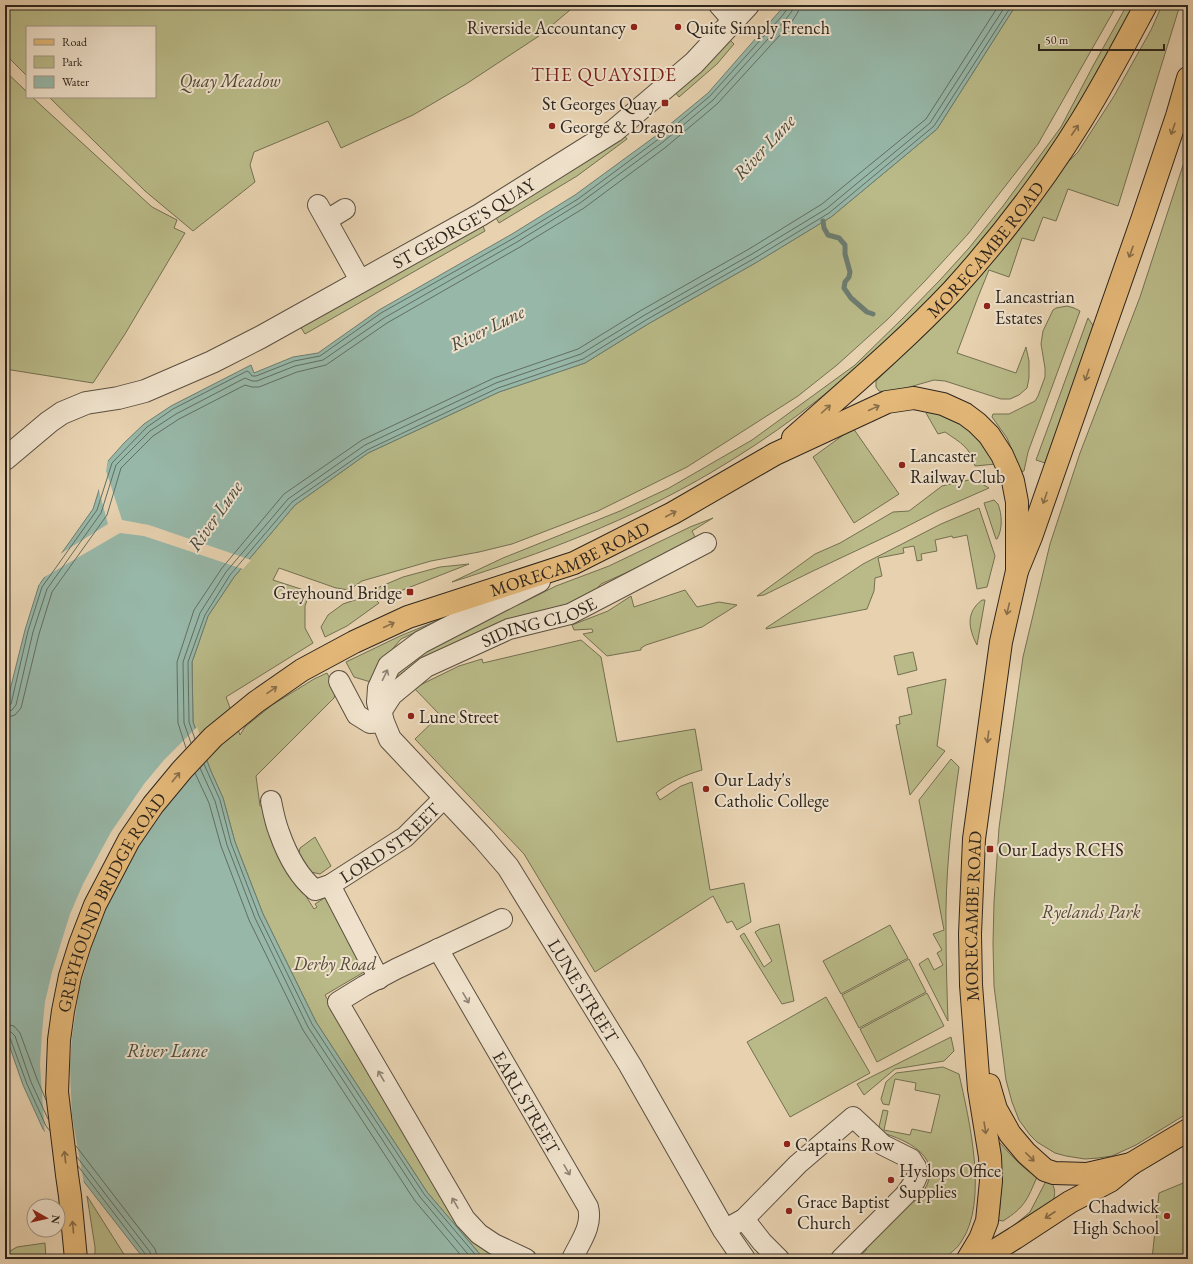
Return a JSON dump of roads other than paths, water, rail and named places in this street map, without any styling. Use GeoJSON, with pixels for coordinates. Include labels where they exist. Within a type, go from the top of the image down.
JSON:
{"type":"FeatureCollection","features":[{"type":"Feature","properties":{"kind":"main road","name":"MORECAMBE ROAD"},"geometry":{"type":"LineString","coordinates":[[776,454],[903,340],[952,290],[988,250],[1054,163],[1081,122],[1106,80],[1146,5]]}},
{"type":"Feature","properties":{"kind":"main road","name":"MORECAMBE ROAD"},"geometry":{"type":"LineString","coordinates":[[968,1259],[980,1239],[986,1221],[991,1181],[990,1157],[979,1090],[971,985],[970,934],[974,839],[1001,642],[1017,571],[1031,537],[1142,220],[1177,116],[1188,78]]}},
{"type":"Feature","properties":{"kind":"main road","name":"MORECAMBE ROAD"},"geometry":{"type":"LineString","coordinates":[[354,642],[408,617],[574,563],[673,513],[776,454],[887,402],[914,398],[943,404],[964,414],[978,423],[989,435],[1002,455],[1013,481],[1017,502],[1017,571]]}},
{"type":"Feature","properties":{"kind":"main road","name":"GREYHOUND BRIDGE ROAD"},"geometry":{"type":"LineString","coordinates":[[76,1259],[57,1092],[59,1040],[70,976],[95,904],[129,840],[153,805],[182,770],[214,737],[256,702],[302,670],[354,642]]}},
{"type":"Feature","properties":{"kind":"main road"},"geometry":{"type":"LineString","coordinates":[[974,1020],[996,1109],[1010,1134],[1034,1161],[1045,1170],[1054,1173],[1087,1174],[1131,1164]]}},
{"type":"Feature","properties":{"kind":"main road"},"geometry":{"type":"LineString","coordinates":[[981,1259],[1070,1202],[1110,1181],[1131,1164],[1188,1130]]}},
{"type":"Feature","properties":{"kind":"main road"},"geometry":{"type":"LineString","coordinates":[[1054,1173],[1070,1202]]}},
{"type":"Feature","properties":{"kind":"street"},"geometry":{"type":"LineString","coordinates":[[719,5],[734,22]]}},
{"type":"Feature","properties":{"kind":"street","name":"ST GEORGE'S QUAY"},"geometry":{"type":"LineString","coordinates":[[5,459],[62,413],[86,403],[118,398],[145,391],[212,362],[261,337],[480,215],[614,131],[694,63],[734,22],[748,5]]}},
{"type":"Feature","properties":{"kind":"street"},"geometry":{"type":"LineString","coordinates":[[346,209],[322,212],[361,282]]}},
{"type":"Feature","properties":{"kind":"street","name":"SIDING CLOSE"},"geometry":{"type":"LineString","coordinates":[[382,717],[392,695],[426,667],[509,629],[570,614],[706,543]]}},
{"type":"Feature","properties":{"kind":"street","name":"LUNE STREET"},"geometry":{"type":"LineString","coordinates":[[574,563],[421,642],[389,666],[379,688],[378,702],[390,739],[508,867],[630,1065],[724,1230],[744,1259]]}},
{"type":"Feature","properties":{"kind":"street"},"geometry":{"type":"LineString","coordinates":[[339,681],[356,715],[370,723],[382,717]]}},
{"type":"Feature","properties":{"kind":"street","name":"LORD STREET"},"geometry":{"type":"LineString","coordinates":[[330,885],[405,837],[445,797]]}},
{"type":"Feature","properties":{"kind":"street"},"geometry":{"type":"LineString","coordinates":[[271,801],[278,830],[288,853],[307,883],[314,890],[330,885],[379,979]]}},
{"type":"Feature","properties":{"kind":"street"},"geometry":{"type":"LineString","coordinates":[[502,919],[379,979],[338,1002],[465,1219],[479,1234],[494,1244],[526,1259]]}},
{"type":"Feature","properties":{"kind":"street","name":"EARL STREET"},"geometry":{"type":"LineString","coordinates":[[438,950],[588,1206],[590,1215],[588,1226],[572,1259]]}},
{"type":"Feature","properties":{"kind":"street"},"geometry":{"type":"LineString","coordinates":[[724,1230],[744,1219],[798,1164],[853,1117],[883,1145],[911,1159],[918,1174],[905,1195],[841,1259]]}},
{"type":"Feature","properties":{"kind":"street"},"geometry":{"type":"LineString","coordinates":[[744,1219],[762,1242],[779,1259]]}},
{"type":"Feature","properties":{"kind":"water","name":"River Lune"},"geometry":{"type":"Polygon","coordinates":[[[785,5],[1016,5],[937,129],[831,217],[757,262],[648,324],[585,363],[499,392],[368,453],[295,505],[234,577],[208,616],[192,662],[193,722],[210,769],[223,798],[235,842],[263,914],[316,1022],[427,1192],[484,1259],[144,1259],[43,1129],[23,1085],[5,1030],[5,710],[25,630],[39,585],[93,509],[108,461],[144,424],[171,406],[251,365],[254,373],[293,357],[318,353],[379,310],[512,234],[575,195],[657,135],[708,93],[785,5]]]}},
{"type":"Feature","properties":{"kind":"waterway"},"geometry":{"type":"LineString","coordinates":[[823,221],[824,228],[828,235],[839,238],[845,245],[845,254],[850,272],[844,288],[851,298],[867,312],[873,314]]}},
{"type":"Feature","properties":{"kind":"place","name":"Riverside Accountancy"},"geometry":{"type":"Point","coordinates":[634,27]}},
{"type":"Feature","properties":{"kind":"place","name":"Quite Simply French"},"geometry":{"type":"Point","coordinates":[678,27]}},
{"type":"Feature","properties":{"kind":"place","name":"St Georges Quay"},"geometry":{"type":"Point","coordinates":[665,103]}},
{"type":"Feature","properties":{"kind":"place","name":"George & Dragon"},"geometry":{"type":"Point","coordinates":[552,126]}},
{"type":"Feature","properties":{"kind":"place","name":"Lancastrian Estates"},"geometry":{"type":"Point","coordinates":[987,306]}},
{"type":"Feature","properties":{"kind":"place","name":"Lancaster Railway Club"},"geometry":{"type":"Point","coordinates":[902,465]}},
{"type":"Feature","properties":{"kind":"place","name":"Greyhound Bridge"},"geometry":{"type":"Point","coordinates":[410,592]}},
{"type":"Feature","properties":{"kind":"place","name":"Lune Street"},"geometry":{"type":"Point","coordinates":[411,716]}},
{"type":"Feature","properties":{"kind":"place","name":"Our Lady's Catholic College"},"geometry":{"type":"Point","coordinates":[706,789]}},
{"type":"Feature","properties":{"kind":"place","name":"Our Ladys RCHS"},"geometry":{"type":"Point","coordinates":[990,849]}},
{"type":"Feature","properties":{"kind":"place","name":"Captains Row"},"geometry":{"type":"Point","coordinates":[787,1144]}},
{"type":"Feature","properties":{"kind":"place","name":"Hyslops Office Supplies"},"geometry":{"type":"Point","coordinates":[891,1180]}},
{"type":"Feature","properties":{"kind":"place","name":"Grace Baptist Church"},"geometry":{"type":"Point","coordinates":[789,1211]}},
{"type":"Feature","properties":{"kind":"place","name":"Chadwick High School"},"geometry":{"type":"Point","coordinates":[1167,1216]}},
{"type":"Feature","properties":{"kind":"district","name":"THE QUAYSIDE"},"geometry":{"type":"Point","coordinates":[604,74]}},
{"type":"Feature","properties":{"kind":"park label","name":"Quay Meadow"},"geometry":{"type":"Point","coordinates":[230,80]}},
{"type":"Feature","properties":{"kind":"park label","name":"Ryelands Park"},"geometry":{"type":"Point","coordinates":[1091,911]}},
{"type":"Feature","properties":{"kind":"park label","name":"Derby Road"},"geometry":{"type":"Point","coordinates":[335,963]}}]}
